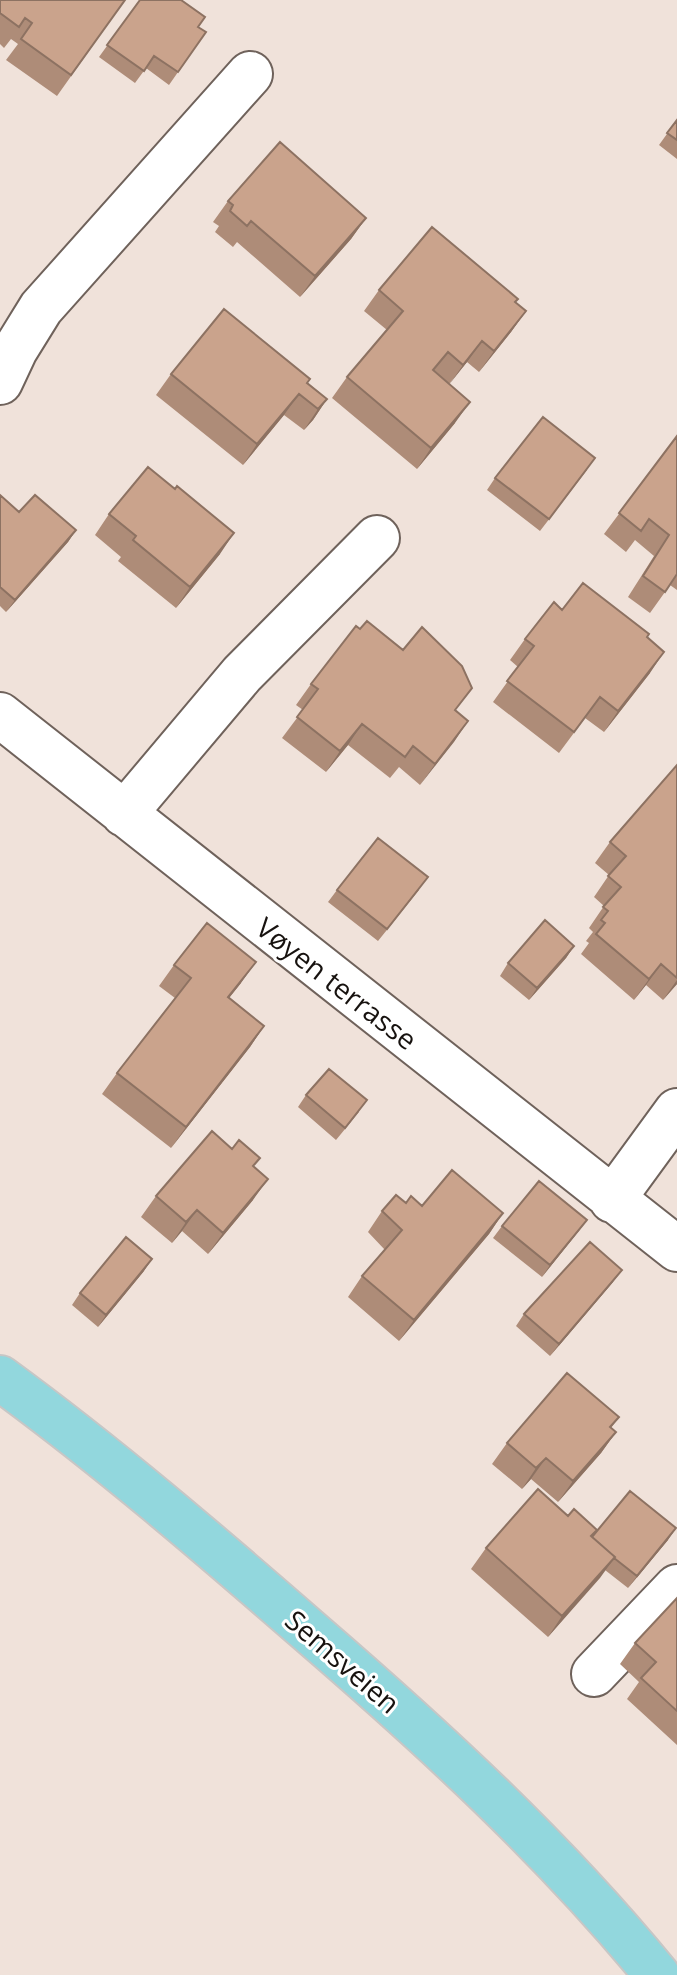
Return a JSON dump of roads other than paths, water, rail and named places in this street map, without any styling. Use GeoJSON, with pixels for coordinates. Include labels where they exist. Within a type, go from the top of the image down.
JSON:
{"type":"FeatureCollection","features":[{"type":"Feature","properties":{"kind":"main road","name":"Semsveien"},"geometry":{"type":"LineString","coordinates":[[0,1378],[156,1497],[381,1694],[510,1814],[605,1912],[657,1975]]}},
{"type":"Feature","properties":{"kind":"street"},"geometry":{"type":"LineString","coordinates":[[0,382],[41,308],[250,74]]}},
{"type":"Feature","properties":{"kind":"street"},"geometry":{"type":"LineString","coordinates":[[124,814],[242,674],[377,538]]}},
{"type":"Feature","properties":{"kind":"street","name":"Vøyen terrasse"},"geometry":{"type":"LineString","coordinates":[[0,715],[677,1249]]}},
{"type":"Feature","properties":{"kind":"street"},"geometry":{"type":"LineString","coordinates":[[612,1200],[677,1111]]}},
{"type":"Feature","properties":{"kind":"street"},"geometry":{"type":"LineString","coordinates":[[594,1674],[677,1587]]}}]}
